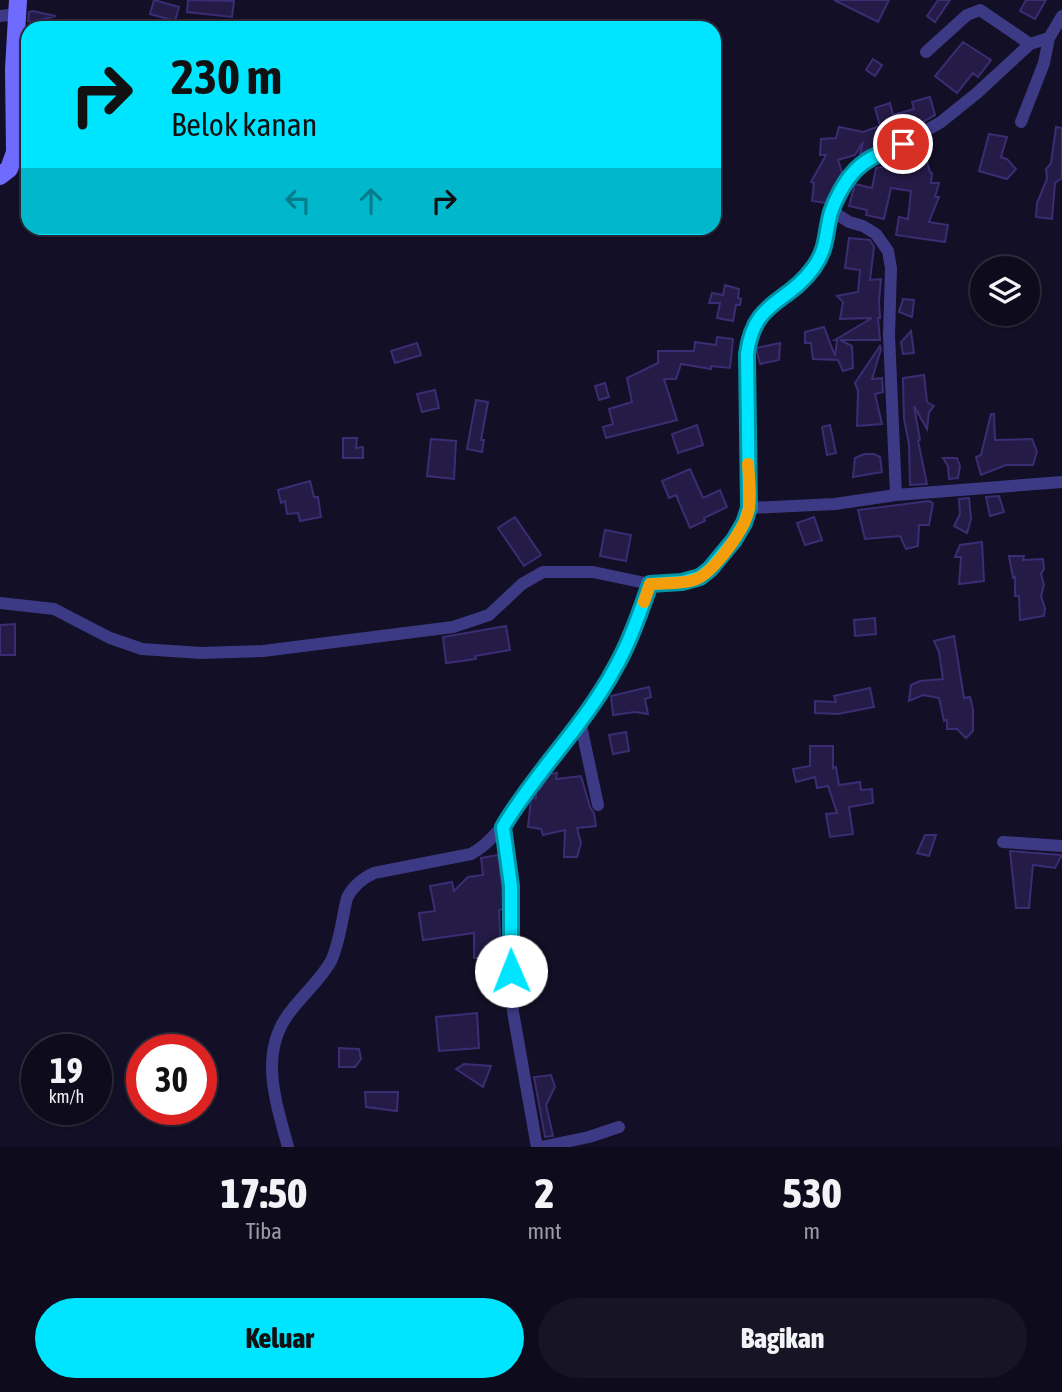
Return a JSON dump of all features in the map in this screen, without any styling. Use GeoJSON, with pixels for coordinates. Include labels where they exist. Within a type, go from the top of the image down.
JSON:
{"type":"FeatureCollection","features":[{"type":"Feature","properties":{"kind":"street"},"geometry":{"type":"LineString","coordinates":[[0,176],[9,169],[15,152],[12,10]]}},
{"type":"Feature","properties":{"kind":"street"},"geometry":{"type":"LineString","coordinates":[[926,52],[967,15],[980,10],[1030,44]]}},
{"type":"Feature","properties":{"kind":"street"},"geometry":{"type":"LineString","coordinates":[[1021,122],[1044,63],[1049,38],[1062,16]]}},
{"type":"Feature","properties":{"kind":"street"},"geometry":{"type":"LineString","coordinates":[[0,603],[54,609],[110,638],[142,649],[201,653],[263,651],[453,627],[479,620],[489,615],[530,578],[543,572],[593,572],[650,584],[682,582],[700,577],[734,540],[749,508],[748,341],[760,314],[801,282],[820,259],[825,248],[832,211],[850,175],[862,163],[941,122],[1030,44],[1049,38]]}},
{"type":"Feature","properties":{"kind":"street"},"geometry":{"type":"LineString","coordinates":[[832,211],[876,234],[888,251],[891,268],[889,335],[897,495]]}},
{"type":"Feature","properties":{"kind":"street"},"geometry":{"type":"LineString","coordinates":[[749,508],[835,504],[897,495],[1062,482]]}},
{"type":"Feature","properties":{"kind":"street"},"geometry":{"type":"LineString","coordinates":[[288,1147],[273,1084],[274,1045],[285,1018],[325,970],[332,957],[351,891],[361,880],[373,873],[471,853],[480,849],[503,827],[528,788],[580,721],[615,669],[650,584]]}},
{"type":"Feature","properties":{"kind":"street"},"geometry":{"type":"LineString","coordinates":[[580,721],[598,805]]}},
{"type":"Feature","properties":{"kind":"street"},"geometry":{"type":"LineString","coordinates":[[503,827],[511,886],[513,1012],[539,1147],[589,1137],[619,1127]]}},
{"type":"Feature","properties":{"kind":"street"},"geometry":{"type":"LineString","coordinates":[[1003,842],[1062,846]]}},
{"type":"Feature","properties":{"kind":"building"},"geometry":{"type":"Polygon","coordinates":[[[154,0],[179,7],[175,21],[150,14],[154,0]]]}},
{"type":"Feature","properties":{"kind":"building"},"geometry":{"type":"Polygon","coordinates":[[[188,0],[234,1],[232,17],[187,12],[188,0]]]}},
{"type":"Feature","properties":{"kind":"building"},"geometry":{"type":"Polygon","coordinates":[[[834,0],[889,0],[878,22],[834,0]]]}},
{"type":"Feature","properties":{"kind":"building"},"geometry":{"type":"Polygon","coordinates":[[[938,0],[950,0],[935,22],[927,16],[938,0]]]}},
{"type":"Feature","properties":{"kind":"building"},"geometry":{"type":"Polygon","coordinates":[[[1026,0],[1046,0],[1035,19],[1020,11],[1026,0]]]}},
{"type":"Feature","properties":{"kind":"building"},"geometry":{"type":"Polygon","coordinates":[[[32,11],[56,16],[28,21],[29,12],[32,11]]]}},
{"type":"Feature","properties":{"kind":"building"},"geometry":{"type":"Polygon","coordinates":[[[963,42],[991,60],[978,77],[973,73],[957,93],[935,76],[963,42]]]}},
{"type":"Feature","properties":{"kind":"building"},"geometry":{"type":"Polygon","coordinates":[[[873,59],[882,65],[875,76],[866,70],[873,59]]]}},
{"type":"Feature","properties":{"kind":"building"},"geometry":{"type":"Polygon","coordinates":[[[930,97],[935,115],[860,154],[863,142],[855,155],[838,160],[842,172],[826,203],[812,201],[814,183],[811,182],[826,155],[820,155],[821,139],[836,138],[839,127],[863,132],[880,126],[875,108],[890,103],[893,115],[914,109],[912,102],[930,97]]]}},
{"type":"Feature","properties":{"kind":"building"},"geometry":{"type":"Polygon","coordinates":[[[1056,127],[1062,128],[1062,178],[1055,183],[1052,219],[1036,217],[1037,203],[1047,179],[1046,169],[1051,163],[1056,127]]]}},
{"type":"Feature","properties":{"kind":"building"},"geometry":{"type":"Polygon","coordinates":[[[989,134],[1007,137],[1001,157],[1007,159],[1016,169],[1007,179],[979,171],[989,134]]]}},
{"type":"Feature","properties":{"kind":"building"},"geometry":{"type":"Polygon","coordinates":[[[925,155],[932,173],[931,183],[939,183],[935,197],[939,197],[929,222],[948,225],[945,242],[896,235],[899,217],[908,219],[911,191],[891,188],[884,219],[866,215],[867,210],[849,206],[855,184],[872,188],[876,168],[898,170],[899,167],[917,170],[913,158],[925,155]]]}},
{"type":"Feature","properties":{"kind":"building"},"geometry":{"type":"Polygon","coordinates":[[[849,238],[870,240],[874,247],[870,280],[881,279],[878,318],[880,340],[840,340],[852,346],[853,368],[843,371],[838,360],[813,359],[811,343],[805,343],[805,332],[824,327],[835,356],[835,340],[872,318],[840,319],[843,302],[837,296],[858,292],[860,270],[845,268],[849,238]]]}},
{"type":"Feature","properties":{"kind":"building"},"geometry":{"type":"Polygon","coordinates":[[[725,285],[739,289],[740,305],[736,305],[733,321],[717,318],[720,303],[709,303],[712,293],[723,295],[725,285]]]}},
{"type":"Feature","properties":{"kind":"building"},"geometry":{"type":"Polygon","coordinates":[[[903,299],[914,300],[912,317],[899,312],[903,299]]]}},
{"type":"Feature","properties":{"kind":"building"},"geometry":{"type":"Polygon","coordinates":[[[911,331],[914,353],[903,354],[901,342],[911,331]]]}},
{"type":"Feature","properties":{"kind":"building"},"geometry":{"type":"Polygon","coordinates":[[[717,337],[733,339],[730,368],[711,366],[711,369],[681,364],[676,379],[664,379],[677,420],[606,438],[603,427],[613,424],[609,409],[632,402],[627,378],[658,363],[658,351],[694,351],[695,342],[716,345],[717,337]]]}},
{"type":"Feature","properties":{"kind":"building"},"geometry":{"type":"Polygon","coordinates":[[[417,343],[421,355],[395,363],[391,351],[417,343]]]}},
{"type":"Feature","properties":{"kind":"building"},"geometry":{"type":"Polygon","coordinates":[[[780,343],[779,360],[760,364],[756,348],[780,343]]]}},
{"type":"Feature","properties":{"kind":"building"},"geometry":{"type":"Polygon","coordinates":[[[880,346],[872,379],[882,378],[883,392],[875,394],[882,424],[857,426],[858,391],[855,383],[880,346]]]}},
{"type":"Feature","properties":{"kind":"building"},"geometry":{"type":"Polygon","coordinates":[[[924,375],[927,402],[934,406],[929,412],[927,429],[914,406],[927,484],[910,485],[903,378],[924,375]]]}},
{"type":"Feature","properties":{"kind":"building"},"geometry":{"type":"Polygon","coordinates":[[[605,383],[609,397],[599,400],[595,386],[605,383]]]}},
{"type":"Feature","properties":{"kind":"building"},"geometry":{"type":"Polygon","coordinates":[[[435,390],[439,408],[422,412],[417,394],[435,390]]]}},
{"type":"Feature","properties":{"kind":"building"},"geometry":{"type":"Polygon","coordinates":[[[476,400],[488,402],[481,440],[484,440],[482,452],[467,449],[476,400]]]}},
{"type":"Feature","properties":{"kind":"building"},"geometry":{"type":"Polygon","coordinates":[[[991,414],[994,414],[995,440],[1032,439],[1037,452],[1033,465],[1006,465],[981,475],[976,457],[981,455],[991,414]]]}},
{"type":"Feature","properties":{"kind":"building"},"geometry":{"type":"Polygon","coordinates":[[[697,425],[703,445],[678,453],[672,434],[697,425]]]}},
{"type":"Feature","properties":{"kind":"building"},"geometry":{"type":"Polygon","coordinates":[[[830,425],[836,453],[827,455],[822,427],[830,425]]]}},
{"type":"Feature","properties":{"kind":"building"},"geometry":{"type":"Polygon","coordinates":[[[343,438],[357,438],[356,448],[363,447],[363,458],[343,458],[343,438]]]}},
{"type":"Feature","properties":{"kind":"building"},"geometry":{"type":"Polygon","coordinates":[[[431,439],[456,441],[454,479],[427,476],[431,439]]]}},
{"type":"Feature","properties":{"kind":"building"},"geometry":{"type":"Polygon","coordinates":[[[864,454],[880,457],[882,472],[853,477],[855,458],[864,454]]]}},
{"type":"Feature","properties":{"kind":"building"},"geometry":{"type":"Polygon","coordinates":[[[943,458],[957,458],[960,466],[958,478],[949,479],[948,466],[943,458]]]}},
{"type":"Feature","properties":{"kind":"building"},"geometry":{"type":"Polygon","coordinates":[[[690,469],[703,498],[720,490],[727,507],[690,528],[676,495],[669,498],[662,481],[690,469]]]}},
{"type":"Feature","properties":{"kind":"building"},"geometry":{"type":"Polygon","coordinates":[[[310,481],[314,497],[318,497],[321,517],[300,521],[298,513],[287,514],[285,501],[281,503],[278,490],[310,481]]]}},
{"type":"Feature","properties":{"kind":"building"},"geometry":{"type":"Polygon","coordinates":[[[999,496],[1004,512],[990,516],[986,497],[999,496]]]}},
{"type":"Feature","properties":{"kind":"building"},"geometry":{"type":"Polygon","coordinates":[[[969,498],[971,519],[967,533],[954,526],[960,514],[959,499],[969,498]]]}},
{"type":"Feature","properties":{"kind":"building"},"geometry":{"type":"Polygon","coordinates":[[[929,501],[933,503],[929,525],[919,525],[918,546],[906,549],[900,536],[865,539],[858,510],[929,501]]]}},
{"type":"Feature","properties":{"kind":"building"},"geometry":{"type":"Polygon","coordinates":[[[515,517],[541,555],[524,566],[498,528],[515,517]]]}},
{"type":"Feature","properties":{"kind":"building"},"geometry":{"type":"Polygon","coordinates":[[[814,517],[822,540],[805,545],[797,523],[814,517]]]}},
{"type":"Feature","properties":{"kind":"building"},"geometry":{"type":"Polygon","coordinates":[[[605,530],[631,535],[626,561],[600,556],[605,530]]]}},
{"type":"Feature","properties":{"kind":"building"},"geometry":{"type":"Polygon","coordinates":[[[982,542],[984,581],[959,584],[961,557],[955,557],[960,545],[982,542]]]}},
{"type":"Feature","properties":{"kind":"building"},"geometry":{"type":"Polygon","coordinates":[[[1009,556],[1024,556],[1023,560],[1043,559],[1044,569],[1041,574],[1044,585],[1041,596],[1045,608],[1044,616],[1020,620],[1019,596],[1015,596],[1015,577],[1013,578],[1009,556]]]}},
{"type":"Feature","properties":{"kind":"building"},"geometry":{"type":"Polygon","coordinates":[[[875,618],[876,634],[855,636],[854,620],[875,618]]]}},
{"type":"Feature","properties":{"kind":"building"},"geometry":{"type":"Polygon","coordinates":[[[15,624],[15,655],[0,655],[0,625],[15,624]]]}},
{"type":"Feature","properties":{"kind":"building"},"geometry":{"type":"Polygon","coordinates":[[[506,626],[510,650],[446,663],[443,637],[506,626]]]}},
{"type":"Feature","properties":{"kind":"building"},"geometry":{"type":"Polygon","coordinates":[[[954,636],[964,698],[970,697],[973,709],[973,731],[966,738],[957,729],[947,729],[947,720],[944,721],[939,698],[923,695],[909,701],[911,685],[920,681],[943,679],[939,652],[934,641],[954,636]]]}},
{"type":"Feature","properties":{"kind":"building"},"geometry":{"type":"Polygon","coordinates":[[[649,687],[651,697],[645,699],[648,714],[635,712],[613,715],[611,696],[649,687]]]}},
{"type":"Feature","properties":{"kind":"building"},"geometry":{"type":"Polygon","coordinates":[[[870,688],[874,707],[838,714],[815,713],[815,701],[836,702],[834,696],[870,688]]]}},
{"type":"Feature","properties":{"kind":"building"},"geometry":{"type":"Polygon","coordinates":[[[626,732],[629,751],[613,754],[609,735],[626,732]]]}},
{"type":"Feature","properties":{"kind":"building"},"geometry":{"type":"Polygon","coordinates":[[[810,746],[833,746],[833,768],[836,767],[839,785],[860,782],[861,790],[872,789],[873,803],[849,807],[853,834],[830,837],[826,814],[837,813],[828,786],[817,788],[815,777],[796,782],[793,769],[810,766],[810,746]]]}},
{"type":"Feature","properties":{"kind":"building"},"geometry":{"type":"Polygon","coordinates":[[[557,773],[556,779],[581,776],[594,813],[596,826],[577,828],[581,843],[577,857],[564,857],[565,830],[543,835],[541,829],[528,827],[531,799],[536,798],[536,792],[550,774],[557,773]]]}},
{"type":"Feature","properties":{"kind":"building"},"geometry":{"type":"Polygon","coordinates":[[[925,835],[936,835],[929,856],[917,853],[925,835]]]}},
{"type":"Feature","properties":{"kind":"building"},"geometry":{"type":"Polygon","coordinates":[[[1010,851],[1062,855],[1055,868],[1033,865],[1029,908],[1016,908],[1010,851]]]}},
{"type":"Feature","properties":{"kind":"building"},"geometry":{"type":"Polygon","coordinates":[[[498,855],[503,909],[499,910],[501,958],[474,958],[474,933],[423,940],[419,913],[435,911],[430,886],[452,882],[454,891],[468,877],[483,875],[481,858],[498,855]]]}},
{"type":"Feature","properties":{"kind":"building"},"geometry":{"type":"Polygon","coordinates":[[[477,1013],[479,1048],[439,1051],[436,1017],[477,1013]]]}},
{"type":"Feature","properties":{"kind":"building"},"geometry":{"type":"Polygon","coordinates":[[[339,1048],[359,1049],[361,1059],[355,1067],[339,1067],[339,1048]]]}},
{"type":"Feature","properties":{"kind":"building"},"geometry":{"type":"Polygon","coordinates":[[[464,1064],[491,1066],[483,1087],[456,1069],[464,1064]]]}},
{"type":"Feature","properties":{"kind":"building"},"geometry":{"type":"Polygon","coordinates":[[[551,1075],[555,1087],[546,1105],[553,1136],[545,1137],[534,1077],[551,1075]]]}},
{"type":"Feature","properties":{"kind":"building"},"geometry":{"type":"Polygon","coordinates":[[[365,1092],[398,1092],[397,1111],[366,1107],[365,1092]]]}},
{"type":"Feature","properties":{"kind":"slow traffic"},"geometry":{"type":"LineString","coordinates":[[644,602],[650,584],[682,582],[700,577],[734,540],[749,508],[748,464]]}},
{"type":"Feature","properties":{"kind":"route"},"geometry":{"type":"LineString","coordinates":[[511,971],[511,886],[503,827],[528,788],[580,721],[615,669],[650,584],[682,582],[700,577],[734,540],[744,523],[749,508],[747,354],[748,341],[756,320],[766,308],[801,282],[820,259],[825,248],[832,211],[850,175],[862,163],[903,144]]}}]}
